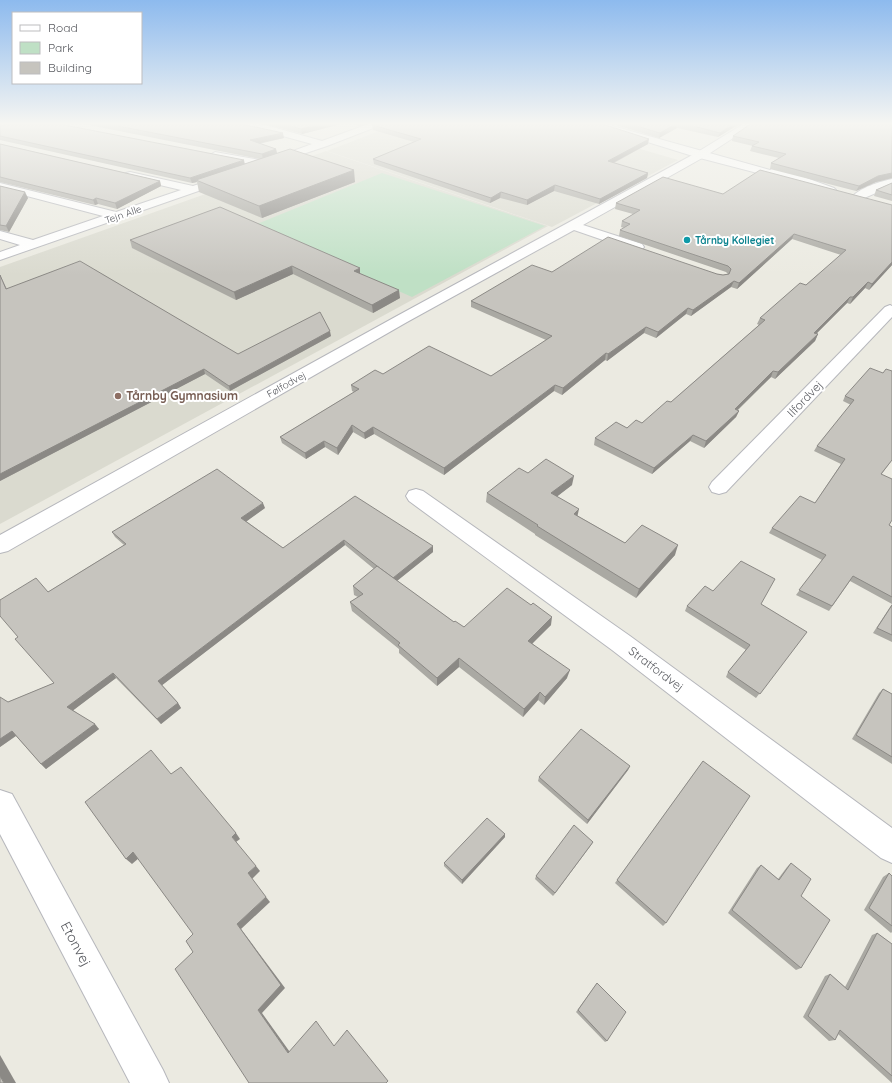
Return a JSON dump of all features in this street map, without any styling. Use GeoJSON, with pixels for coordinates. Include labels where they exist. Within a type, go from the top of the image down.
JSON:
{"type":"FeatureCollection","features":[{"type":"Feature","properties":{"kind":"street"},"geometry":{"type":"LineString","coordinates":[[127,174],[193,189]]}},
{"type":"Feature","properties":{"kind":"street","name":"Tejn Alle"},"geometry":{"type":"LineString","coordinates":[[0,256],[237,174]]}},
{"type":"Feature","properties":{"kind":"street","name":"Følfodvej"},"geometry":{"type":"LineString","coordinates":[[0,546],[402,318],[667,174]]}},
{"type":"Feature","properties":{"kind":"street"},"geometry":{"type":"LineString","coordinates":[[774,174],[872,201]]}},
{"type":"Feature","properties":{"kind":"street"},"geometry":{"type":"LineString","coordinates":[[858,197],[873,189],[892,182]]}},
{"type":"Feature","properties":{"kind":"street"},"geometry":{"type":"LineString","coordinates":[[0,186],[117,216]]}},
{"type":"Feature","properties":{"kind":"street"},"geometry":{"type":"LineString","coordinates":[[572,226],[649,251]]}},
{"type":"Feature","properties":{"kind":"street"},"geometry":{"type":"LineString","coordinates":[[0,235],[33,244]]}},
{"type":"Feature","properties":{"kind":"street","name":"Ilfordvej"},"geometry":{"type":"LineString","coordinates":[[719,487],[891,310]]}},
{"type":"Feature","properties":{"kind":"street","name":"Stratfordvej"},"geometry":{"type":"LineString","coordinates":[[416,496],[620,643],[892,847]]}},
{"type":"Feature","properties":{"kind":"street","name":"Etonvej"},"geometry":{"type":"LineString","coordinates":[[1,805],[150,1083]]}},
{"type":"Feature","properties":{"kind":"shaded area","name":"Tårnby Gymnasium"},"geometry":{"type":"Polygon","coordinates":[[[263,174],[393,174],[548,226],[0,524],[0,267],[263,174]]]}},
{"type":"Feature","properties":{"kind":"shaded area"},"geometry":{"type":"Polygon","coordinates":[[[394,174],[653,174],[552,227],[394,174]]]}},
{"type":"Feature","properties":{"kind":"green space"},"geometry":{"type":"Polygon","coordinates":[[[384,174],[545,226],[412,297],[252,226],[384,174]]]}},
{"type":"Feature","properties":{"kind":"building"},"geometry":{"type":"Polygon","coordinates":[[[0,174],[128,174],[160,181],[115,203],[96,198],[93,200],[0,177],[0,174]]]}},
{"type":"Feature","properties":{"kind":"building"},"geometry":{"type":"Polygon","coordinates":[[[170,174],[203,174],[190,178],[170,174]]]}},
{"type":"Feature","properties":{"kind":"building"},"geometry":{"type":"Polygon","coordinates":[[[216,174],[345,174],[259,206],[196,180],[216,174]]]}},
{"type":"Feature","properties":{"kind":"building"},"geometry":{"type":"Polygon","coordinates":[[[417,174],[647,174],[600,199],[555,185],[527,200],[501,192],[491,198],[417,174]]]}},
{"type":"Feature","properties":{"kind":"building"},"geometry":{"type":"Polygon","coordinates":[[[755,174],[773,174],[892,205],[892,262],[872,284],[868,282],[853,297],[850,297],[814,333],[818,334],[778,372],[773,371],[735,409],[739,411],[706,441],[693,435],[654,468],[595,438],[616,422],[627,428],[636,420],[642,423],[667,401],[671,402],[765,320],[760,318],[800,283],[806,285],[846,250],[794,234],[739,283],[734,281],[693,310],[688,308],[658,332],[646,327],[608,354],[606,353],[563,388],[555,385],[444,468],[373,427],[364,433],[352,425],[337,448],[324,441],[305,453],[280,437],[359,389],[351,385],[375,370],[383,374],[429,346],[491,376],[552,336],[471,301],[532,265],[552,272],[608,237],[717,274],[729,274],[731,269],[728,266],[620,230],[630,224],[622,221],[640,210],[616,203],[663,177],[723,194],[755,174]]]}},
{"type":"Feature","properties":{"kind":"building"},"geometry":{"type":"Polygon","coordinates":[[[811,174],[889,174],[878,176],[859,186],[811,174]]]}},
{"type":"Feature","properties":{"kind":"building"},"geometry":{"type":"Polygon","coordinates":[[[892,183],[892,195],[876,190],[892,183]]]}},
{"type":"Feature","properties":{"kind":"building"},"geometry":{"type":"Polygon","coordinates":[[[0,186],[25,192],[6,226],[0,225],[0,186]]]}},
{"type":"Feature","properties":{"kind":"building"},"geometry":{"type":"Polygon","coordinates":[[[220,207],[360,268],[354,271],[399,290],[372,305],[292,266],[234,292],[130,240],[220,207]]]}},
{"type":"Feature","properties":{"kind":"building"},"geometry":{"type":"Polygon","coordinates":[[[80,261],[238,354],[320,312],[330,331],[229,386],[204,369],[0,474],[0,275],[6,289],[80,261]]]}},
{"type":"Feature","properties":{"kind":"building"},"geometry":{"type":"Polygon","coordinates":[[[870,368],[883,373],[886,369],[892,371],[892,460],[881,474],[892,479],[892,520],[889,525],[892,527],[892,597],[853,576],[832,606],[799,590],[826,555],[772,528],[800,496],[815,503],[845,459],[817,446],[854,400],[845,396],[870,368]]]}},
{"type":"Feature","properties":{"kind":"building"},"geometry":{"type":"Polygon","coordinates":[[[546,459],[574,476],[551,493],[579,509],[574,514],[625,543],[642,525],[678,545],[639,589],[537,526],[538,525],[487,493],[519,468],[528,473],[546,459]]]}},
{"type":"Feature","properties":{"kind":"building"},"geometry":{"type":"Polygon","coordinates":[[[217,469],[263,503],[241,518],[283,548],[355,496],[433,546],[393,578],[344,540],[158,681],[178,703],[157,719],[113,673],[67,707],[95,724],[41,764],[12,731],[0,739],[0,697],[8,702],[54,683],[15,639],[18,637],[0,616],[0,600],[36,578],[48,592],[126,544],[112,532],[217,469]]]}},
{"type":"Feature","properties":{"kind":"building"},"geometry":{"type":"Polygon","coordinates":[[[741,561],[775,579],[761,604],[807,632],[760,694],[728,672],[750,645],[687,606],[705,586],[713,591],[741,561]]]}},
{"type":"Feature","properties":{"kind":"building"},"geometry":{"type":"Polygon","coordinates":[[[377,566],[454,622],[455,621],[464,627],[507,588],[531,605],[533,603],[552,617],[528,641],[570,670],[545,697],[540,692],[524,709],[459,658],[437,678],[398,645],[400,643],[350,602],[363,594],[353,586],[377,566]]]}},
{"type":"Feature","properties":{"kind":"building"},"geometry":{"type":"Polygon","coordinates":[[[892,605],[892,635],[877,628],[892,605]]]}},
{"type":"Feature","properties":{"kind":"building"},"geometry":{"type":"Polygon","coordinates":[[[883,689],[892,694],[892,757],[856,735],[883,689]]]}},
{"type":"Feature","properties":{"kind":"building"},"geometry":{"type":"Polygon","coordinates":[[[581,729],[630,766],[588,820],[539,777],[581,729]]]}},
{"type":"Feature","properties":{"kind":"building"},"geometry":{"type":"Polygon","coordinates":[[[151,750],[171,774],[181,767],[236,833],[232,837],[256,866],[248,873],[266,897],[237,924],[281,985],[258,1010],[288,1053],[316,1021],[334,1046],[347,1030],[388,1081],[386,1083],[249,1083],[175,969],[193,952],[186,941],[193,934],[133,852],[126,859],[85,802],[151,750]]]}},
{"type":"Feature","properties":{"kind":"building"},"geometry":{"type":"Polygon","coordinates":[[[703,761],[750,796],[666,923],[617,880],[703,761]]]}},
{"type":"Feature","properties":{"kind":"building"},"geometry":{"type":"Polygon","coordinates":[[[487,818],[505,834],[462,880],[444,863],[487,818]]]}},
{"type":"Feature","properties":{"kind":"building"},"geometry":{"type":"Polygon","coordinates":[[[574,825],[593,842],[555,893],[536,876],[574,825]]]}},
{"type":"Feature","properties":{"kind":"building"},"geometry":{"type":"Polygon","coordinates":[[[791,863],[811,879],[801,896],[830,920],[801,968],[732,910],[761,865],[779,880],[791,863]]]}},
{"type":"Feature","properties":{"kind":"building"},"geometry":{"type":"Polygon","coordinates":[[[889,873],[892,876],[892,926],[869,908],[889,873]]]}},
{"type":"Feature","properties":{"kind":"building"},"geometry":{"type":"Polygon","coordinates":[[[877,933],[892,944],[892,1076],[840,1030],[835,1040],[808,1016],[830,974],[848,990],[877,933]]]}},
{"type":"Feature","properties":{"kind":"building"},"geometry":{"type":"Polygon","coordinates":[[[597,983],[626,1012],[607,1041],[578,1010],[597,983]]]}},
{"type":"Feature","properties":{"kind":"building"},"geometry":{"type":"Polygon","coordinates":[[[0,1076],[4,1083],[0,1083],[0,1076]]]}},
{"type":"Feature","properties":{"kind":"place","name":"Tårnby Kollegiet"},"geometry":{"type":"Point","coordinates":[687,240]}},
{"type":"Feature","properties":{"kind":"place","name":"Tårnby Gymnasium"},"geometry":{"type":"Point","coordinates":[118,396]}}]}
